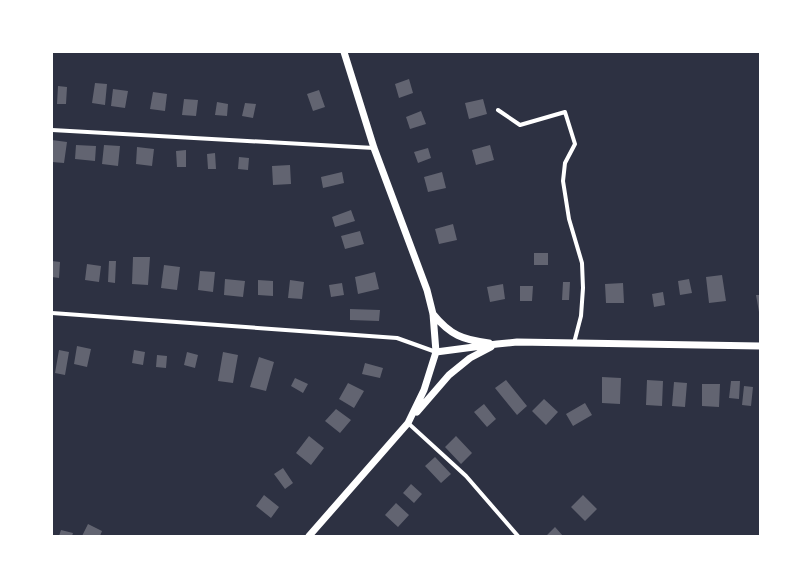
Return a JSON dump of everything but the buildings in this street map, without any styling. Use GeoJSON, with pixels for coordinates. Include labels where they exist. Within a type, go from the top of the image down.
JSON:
{"type":"FeatureCollection","features":[{"type":"Feature","properties":{"kind":"street"},"geometry":{"type":"LineString","coordinates":[[344,52],[374,148],[428,290],[433,314],[436,352],[424,390],[408,423]]}},
{"type":"Feature","properties":{"kind":"street"},"geometry":{"type":"LineString","coordinates":[[498,110],[520,125],[565,112],[575,144],[565,163],[563,181],[569,219],[582,263],[583,288],[581,316],[574,343]]}},
{"type":"Feature","properties":{"kind":"street"},"geometry":{"type":"LineString","coordinates":[[52,130],[374,148]]}},
{"type":"Feature","properties":{"kind":"street"},"geometry":{"type":"LineString","coordinates":[[52,313],[397,338],[436,352],[517,342],[760,346]]}},
{"type":"Feature","properties":{"kind":"street"},"geometry":{"type":"LineString","coordinates":[[433,314],[443,326],[456,335],[472,341],[497,344]]}},
{"type":"Feature","properties":{"kind":"street"},"geometry":{"type":"LineString","coordinates":[[309,536],[449,375],[470,358],[497,344]]}},
{"type":"Feature","properties":{"kind":"street"},"geometry":{"type":"LineString","coordinates":[[408,423],[466,476],[518,536]]}}]}
